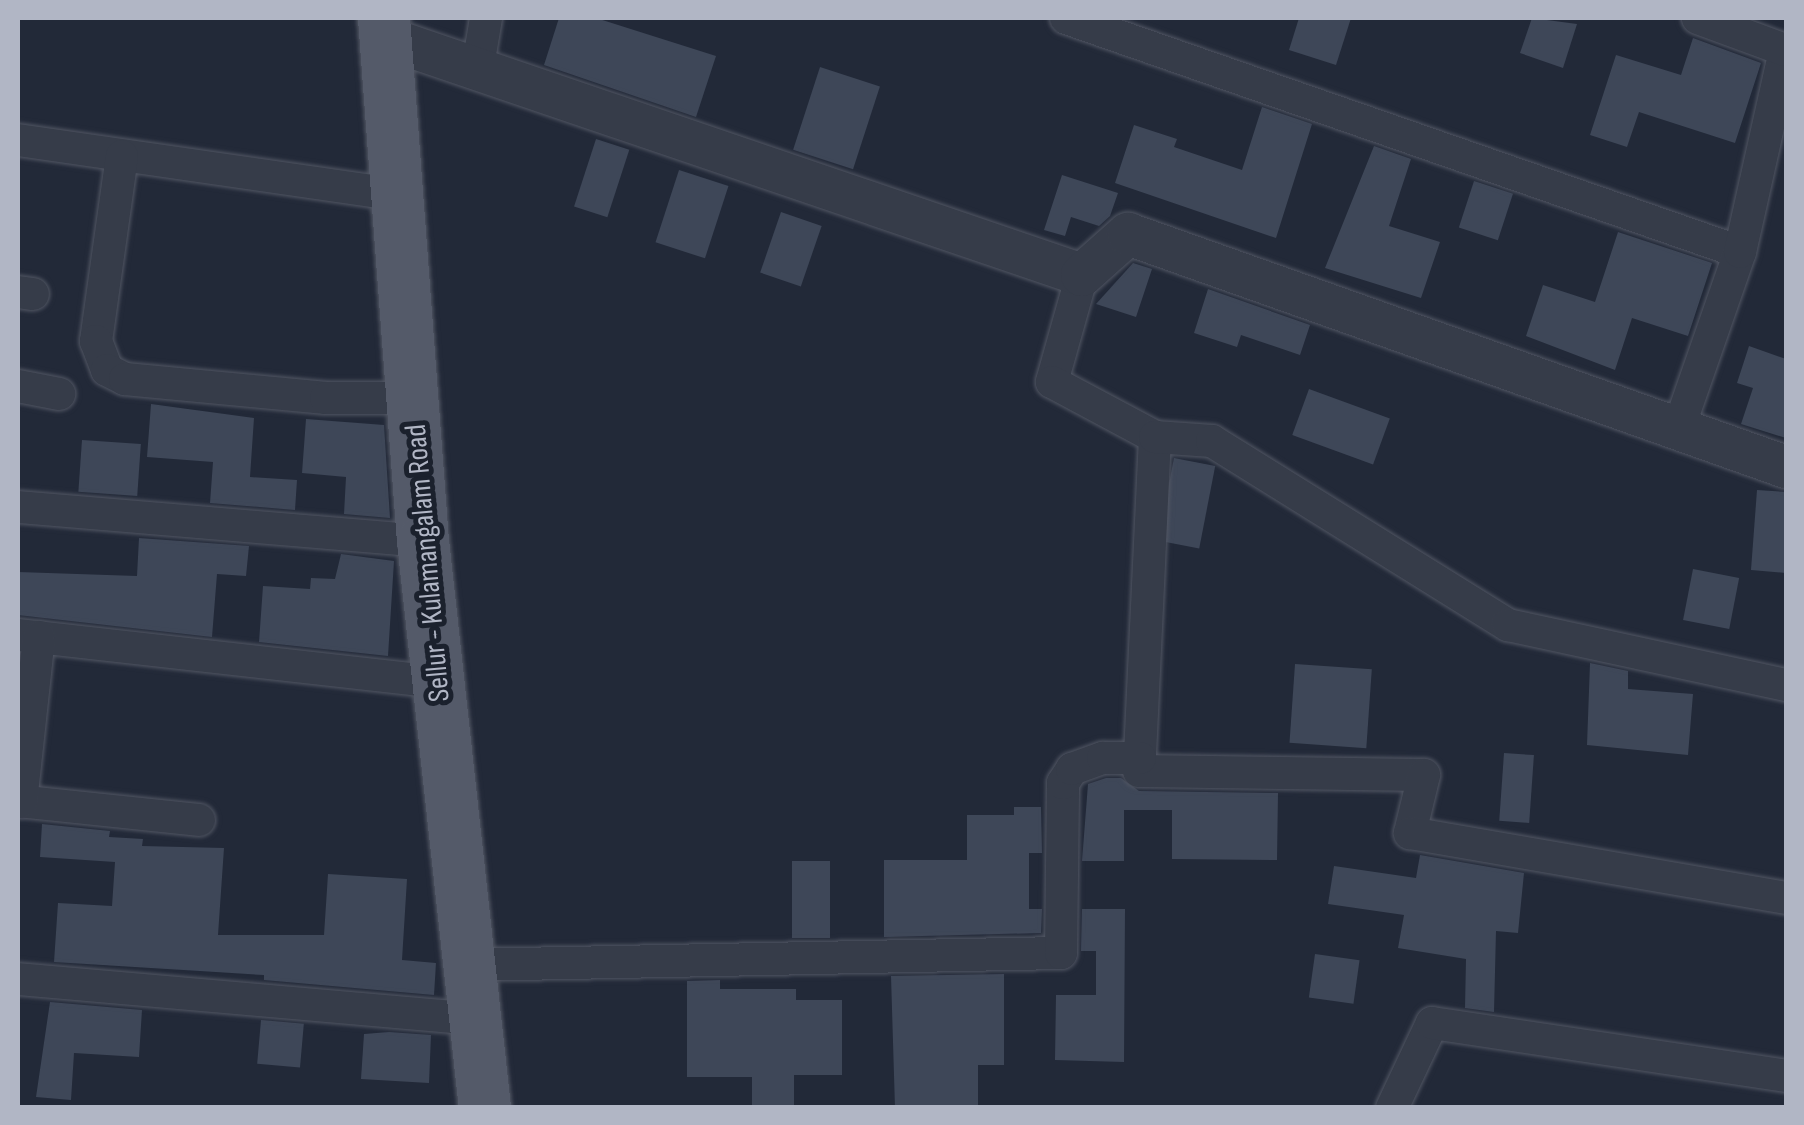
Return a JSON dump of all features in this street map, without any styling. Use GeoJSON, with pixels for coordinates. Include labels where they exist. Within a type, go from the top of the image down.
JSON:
{"type":"FeatureCollection","features":[{"type":"Feature","properties":{"kind":"main road","name":"Sellur - Kulamangalam Road"},"geometry":{"type":"LineString","coordinates":[[385,28],[423,541],[484,1108]]}},
{"type":"Feature","properties":{"kind":"street"},"geometry":{"type":"LineString","coordinates":[[478,66],[486,18]]}},
{"type":"Feature","properties":{"kind":"street"},"geometry":{"type":"LineString","coordinates":[[1066,18],[1740,252]]}},
{"type":"Feature","properties":{"kind":"street"},"geometry":{"type":"LineString","coordinates":[[1678,430],[1740,252],[1784,50],[1698,18]]}},
{"type":"Feature","properties":{"kind":"street"},"geometry":{"type":"LineString","coordinates":[[385,28],[478,66],[1082,275]]}},
{"type":"Feature","properties":{"kind":"street"},"geometry":{"type":"LineString","coordinates":[[18,140],[395,194]]}},
{"type":"Feature","properties":{"kind":"street"},"geometry":{"type":"LineString","coordinates":[[122,156],[96,342],[107,370],[125,380],[326,398],[414,398]]}},
{"type":"Feature","properties":{"kind":"street"},"geometry":{"type":"LineString","coordinates":[[1786,467],[1128,234],[1082,275],[1052,382],[1155,437],[1212,441],[1508,624],[1786,685]]}},
{"type":"Feature","properties":{"kind":"street"},"geometry":{"type":"LineString","coordinates":[[18,386],[58,394]]}},
{"type":"Feature","properties":{"kind":"street"},"geometry":{"type":"LineString","coordinates":[[1155,437],[1138,771],[1424,775],[1410,833],[1786,898]]}},
{"type":"Feature","properties":{"kind":"street"},"geometry":{"type":"LineString","coordinates":[[18,507],[423,541]]}},
{"type":"Feature","properties":{"kind":"street"},"geometry":{"type":"LineString","coordinates":[[199,820],[19,802],[28,636],[438,682]]}},
{"type":"Feature","properties":{"kind":"street"},"geometry":{"type":"LineString","coordinates":[[468,966],[1061,952],[1063,783],[1072,769],[1103,758],[1140,758]]}},
{"type":"Feature","properties":{"kind":"street"},"geometry":{"type":"LineString","coordinates":[[18,979],[474,1019]]}},
{"type":"Feature","properties":{"kind":"street"},"geometry":{"type":"LineString","coordinates":[[1392,1108],[1432,1023],[1786,1076]]}},
{"type":"Feature","properties":{"kind":"building"},"geometry":{"type":"Polygon","coordinates":[[[559,18],[596,18],[716,56],[696,117],[544,65],[559,18]]]}},
{"type":"Feature","properties":{"kind":"building"},"geometry":{"type":"Polygon","coordinates":[[[1299,18],[1351,18],[1336,65],[1289,50],[1299,18]]]}},
{"type":"Feature","properties":{"kind":"building"},"geometry":{"type":"Polygon","coordinates":[[[1532,18],[1577,24],[1563,68],[1520,53],[1532,18]]]}},
{"type":"Feature","properties":{"kind":"building"},"geometry":{"type":"Polygon","coordinates":[[[1693,38],[1761,63],[1735,143],[1639,112],[1627,147],[1590,135],[1616,55],[1681,75],[1693,38]]]}},
{"type":"Feature","properties":{"kind":"building"},"geometry":{"type":"Polygon","coordinates":[[[820,67],[880,86],[853,169],[793,150],[820,67]]]}},
{"type":"Feature","properties":{"kind":"building"},"geometry":{"type":"Polygon","coordinates":[[[1262,107],[1312,124],[1276,238],[1115,183],[1134,125],[1177,139],[1174,147],[1242,170],[1262,107]]]}},
{"type":"Feature","properties":{"kind":"building"},"geometry":{"type":"Polygon","coordinates":[[[596,139],[629,150],[607,217],[574,207],[596,139]]]}},
{"type":"Feature","properties":{"kind":"building"},"geometry":{"type":"Polygon","coordinates":[[[1374,146],[1411,159],[1389,226],[1440,242],[1421,298],[1325,268],[1374,146]]]}},
{"type":"Feature","properties":{"kind":"building"},"geometry":{"type":"Polygon","coordinates":[[[679,170],[728,186],[705,258],[656,242],[679,170]]]}},
{"type":"Feature","properties":{"kind":"building"},"geometry":{"type":"Polygon","coordinates":[[[1062,175],[1118,193],[1110,216],[1099,226],[1071,217],[1065,236],[1044,230],[1062,175]]]}},
{"type":"Feature","properties":{"kind":"building"},"geometry":{"type":"Polygon","coordinates":[[[1474,181],[1513,194],[1498,240],[1459,228],[1474,181]]]}},
{"type":"Feature","properties":{"kind":"building"},"geometry":{"type":"Polygon","coordinates":[[[781,212],[822,226],[801,287],[760,273],[781,212]]]}},
{"type":"Feature","properties":{"kind":"building"},"geometry":{"type":"Polygon","coordinates":[[[1618,232],[1712,263],[1688,336],[1632,318],[1615,370],[1526,336],[1543,285],[1595,302],[1618,232]]]}},
{"type":"Feature","properties":{"kind":"building"},"geometry":{"type":"Polygon","coordinates":[[[1133,263],[1152,269],[1136,317],[1096,304],[1133,263]]]}},
{"type":"Feature","properties":{"kind":"building"},"geometry":{"type":"Polygon","coordinates":[[[1208,289],[1310,325],[1300,355],[1241,335],[1237,347],[1194,333],[1208,289]]]}},
{"type":"Feature","properties":{"kind":"building"},"geometry":{"type":"Polygon","coordinates":[[[1749,346],[1786,359],[1786,438],[1741,424],[1753,388],[1737,383],[1749,346]]]}},
{"type":"Feature","properties":{"kind":"building"},"geometry":{"type":"Polygon","coordinates":[[[1309,389],[1390,418],[1373,464],[1292,435],[1309,389]]]}},
{"type":"Feature","properties":{"kind":"building"},"geometry":{"type":"Polygon","coordinates":[[[151,404],[254,418],[250,477],[297,480],[295,510],[210,503],[213,462],[147,457],[151,404]]]}},
{"type":"Feature","properties":{"kind":"building"},"geometry":{"type":"Polygon","coordinates":[[[306,419],[384,425],[390,518],[344,514],[346,477],[302,473],[306,419]]]}},
{"type":"Feature","properties":{"kind":"building"},"geometry":{"type":"Polygon","coordinates":[[[82,440],[141,444],[137,496],[78,492],[82,440]]]}},
{"type":"Feature","properties":{"kind":"building"},"geometry":{"type":"Polygon","coordinates":[[[1174,458],[1215,466],[1199,548],[1158,540],[1174,458]]]}},
{"type":"Feature","properties":{"kind":"building"},"geometry":{"type":"Polygon","coordinates":[[[1757,490],[1786,492],[1786,573],[1751,570],[1757,490]]]}},
{"type":"Feature","properties":{"kind":"building"},"geometry":{"type":"Polygon","coordinates":[[[139,538],[249,546],[246,576],[217,574],[212,637],[18,615],[18,572],[137,576],[139,538]]]}},
{"type":"Feature","properties":{"kind":"building"},"geometry":{"type":"Polygon","coordinates":[[[341,554],[394,561],[388,656],[259,642],[263,586],[310,589],[311,578],[335,579],[341,554]]]}},
{"type":"Feature","properties":{"kind":"building"},"geometry":{"type":"Polygon","coordinates":[[[1693,569],[1739,578],[1729,629],[1683,620],[1693,569]]]}},
{"type":"Feature","properties":{"kind":"building"},"geometry":{"type":"Polygon","coordinates":[[[1590,663],[1628,671],[1628,689],[1693,694],[1688,755],[1587,745],[1590,663]]]}},
{"type":"Feature","properties":{"kind":"building"},"geometry":{"type":"Polygon","coordinates":[[[1295,664],[1372,669],[1366,748],[1289,743],[1295,664]]]}},
{"type":"Feature","properties":{"kind":"building"},"geometry":{"type":"Polygon","coordinates":[[[1504,753],[1534,755],[1529,823],[1499,821],[1504,753]]]}},
{"type":"Feature","properties":{"kind":"building"},"geometry":{"type":"Polygon","coordinates":[[[1121,778],[1139,791],[1278,793],[1277,860],[1172,859],[1172,810],[1124,810],[1124,861],[1082,861],[1088,784],[1121,778]]]}},
{"type":"Feature","properties":{"kind":"building"},"geometry":{"type":"Polygon","coordinates":[[[1014,807],[1041,807],[1042,853],[1029,853],[1029,909],[1042,909],[1041,933],[884,937],[884,860],[967,860],[967,815],[1014,815],[1014,807]]]}},
{"type":"Feature","properties":{"kind":"building"},"geometry":{"type":"Polygon","coordinates":[[[42,824],[110,831],[109,837],[143,839],[142,846],[224,848],[218,935],[324,935],[328,874],[407,879],[402,960],[436,963],[434,995],[264,980],[264,975],[54,962],[58,903],[112,906],[115,862],[40,857],[42,824]]]}},
{"type":"Feature","properties":{"kind":"building"},"geometry":{"type":"Polygon","coordinates":[[[1420,855],[1524,873],[1518,933],[1496,931],[1494,1012],[1465,1008],[1466,959],[1398,948],[1404,915],[1328,904],[1334,866],[1416,878],[1420,855]]]}},
{"type":"Feature","properties":{"kind":"building"},"geometry":{"type":"Polygon","coordinates":[[[792,861],[830,861],[830,938],[792,938],[792,861]]]}},
{"type":"Feature","properties":{"kind":"building"},"geometry":{"type":"Polygon","coordinates":[[[1082,909],[1125,909],[1124,1062],[1055,1060],[1056,995],[1096,995],[1096,951],[1081,951],[1082,909]]]}},
{"type":"Feature","properties":{"kind":"building"},"geometry":{"type":"Polygon","coordinates":[[[1315,954],[1360,960],[1353,1004],[1309,998],[1315,954]]]}},
{"type":"Feature","properties":{"kind":"building"},"geometry":{"type":"Polygon","coordinates":[[[1004,974],[1004,1065],[978,1065],[978,1108],[895,1108],[891,976],[1004,974]]]}},
{"type":"Feature","properties":{"kind":"building"},"geometry":{"type":"Polygon","coordinates":[[[720,980],[720,989],[796,989],[796,1000],[842,1000],[842,1075],[794,1075],[794,1108],[752,1108],[752,1077],[687,1077],[687,981],[720,980]]]}},
{"type":"Feature","properties":{"kind":"building"},"geometry":{"type":"Polygon","coordinates":[[[50,1002],[142,1010],[139,1057],[74,1053],[71,1100],[36,1097],[50,1002]]]}},
{"type":"Feature","properties":{"kind":"building"},"geometry":{"type":"Polygon","coordinates":[[[261,1020],[304,1024],[300,1068],[257,1064],[261,1020]]]}},
{"type":"Feature","properties":{"kind":"building"},"geometry":{"type":"Polygon","coordinates":[[[364,1034],[431,1035],[429,1083],[361,1079],[364,1034]]]}}]}
